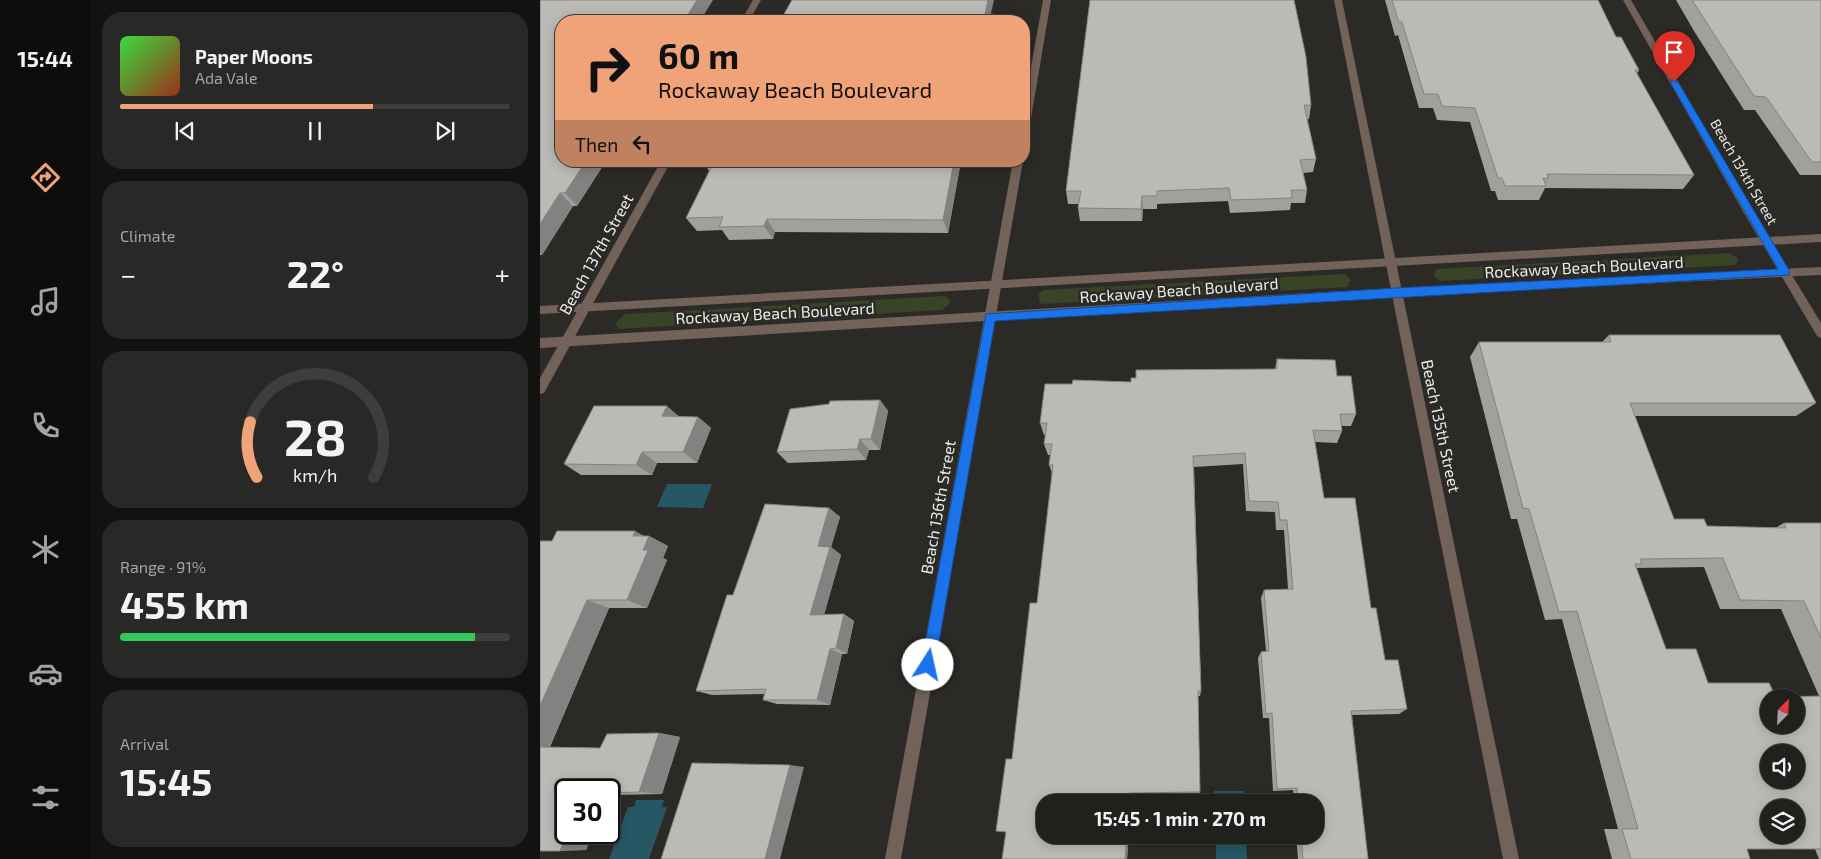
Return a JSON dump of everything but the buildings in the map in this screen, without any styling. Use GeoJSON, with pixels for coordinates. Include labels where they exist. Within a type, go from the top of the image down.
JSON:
{"type":"FeatureCollection","features":[{"type":"Feature","properties":{"kind":"street"},"geometry":{"type":"LineString","coordinates":[[748,15],[757,0]]}},
{"type":"Feature","properties":{"kind":"street"},"geometry":{"type":"LineString","coordinates":[[1030,96],[1047,0]]}},
{"type":"Feature","properties":{"kind":"street","name":"Beach 135th Street"},"geometry":{"type":"LineString","coordinates":[[1338,0],[1512,859]]}},
{"type":"Feature","properties":{"kind":"street","name":"Beach 134th Street"},"geometry":{"type":"LineString","coordinates":[[1627,0],[1821,333]]}},
{"type":"Feature","properties":{"kind":"street","name":"Beach 137th Street"},"geometry":{"type":"LineString","coordinates":[[540,389],[663,167]]}},
{"type":"Feature","properties":{"kind":"street","name":"Beach 136th Street"},"geometry":{"type":"LineString","coordinates":[[893,859],[1017,167]]}},
{"type":"Feature","properties":{"kind":"street","name":"Rockaway Beach Boulevard"},"geometry":{"type":"LineString","coordinates":[[540,310],[1821,238]]}},
{"type":"Feature","properties":{"kind":"street","name":"Rockaway Beach Boulevard"},"geometry":{"type":"LineString","coordinates":[[540,342],[1396,292],[1821,271]]}},
{"type":"Feature","properties":{"kind":"green space"},"geometry":{"type":"Polygon","coordinates":[[[1729,253],[1738,258],[1736,265],[1440,281],[1433,275],[1436,269],[1729,253]]]}},
{"type":"Feature","properties":{"kind":"green space"},"geometry":{"type":"Polygon","coordinates":[[[1344,274],[1351,280],[1347,287],[1043,304],[1039,302],[1039,293],[1043,290],[1344,274]]]}},
{"type":"Feature","properties":{"kind":"green space"},"geometry":{"type":"Polygon","coordinates":[[[945,296],[951,302],[942,310],[619,329],[615,323],[625,314],[945,296]]]}},
{"type":"Feature","properties":{"kind":"water"},"geometry":{"type":"Polygon","coordinates":[[[667,484],[712,484],[703,508],[657,507],[667,484]]]}},
{"type":"Feature","properties":{"kind":"water"},"geometry":{"type":"Polygon","coordinates":[[[1214,791],[1244,791],[1244,794],[1214,794],[1214,791]]]}},
{"type":"Feature","properties":{"kind":"water"},"geometry":{"type":"Polygon","coordinates":[[[636,800],[664,800],[662,807],[667,807],[649,859],[609,859],[614,844],[620,844],[620,829],[628,807],[634,807],[636,800]]]}},
{"type":"Feature","properties":{"kind":"water"},"geometry":{"type":"Polygon","coordinates":[[[1216,844],[1246,844],[1247,859],[1216,859],[1216,844]]]}},
{"type":"Feature","properties":{"kind":"route"},"geometry":{"type":"LineString","coordinates":[[928,665],[990,317],[1396,292],[1785,273],[1674,82]]}}]}
